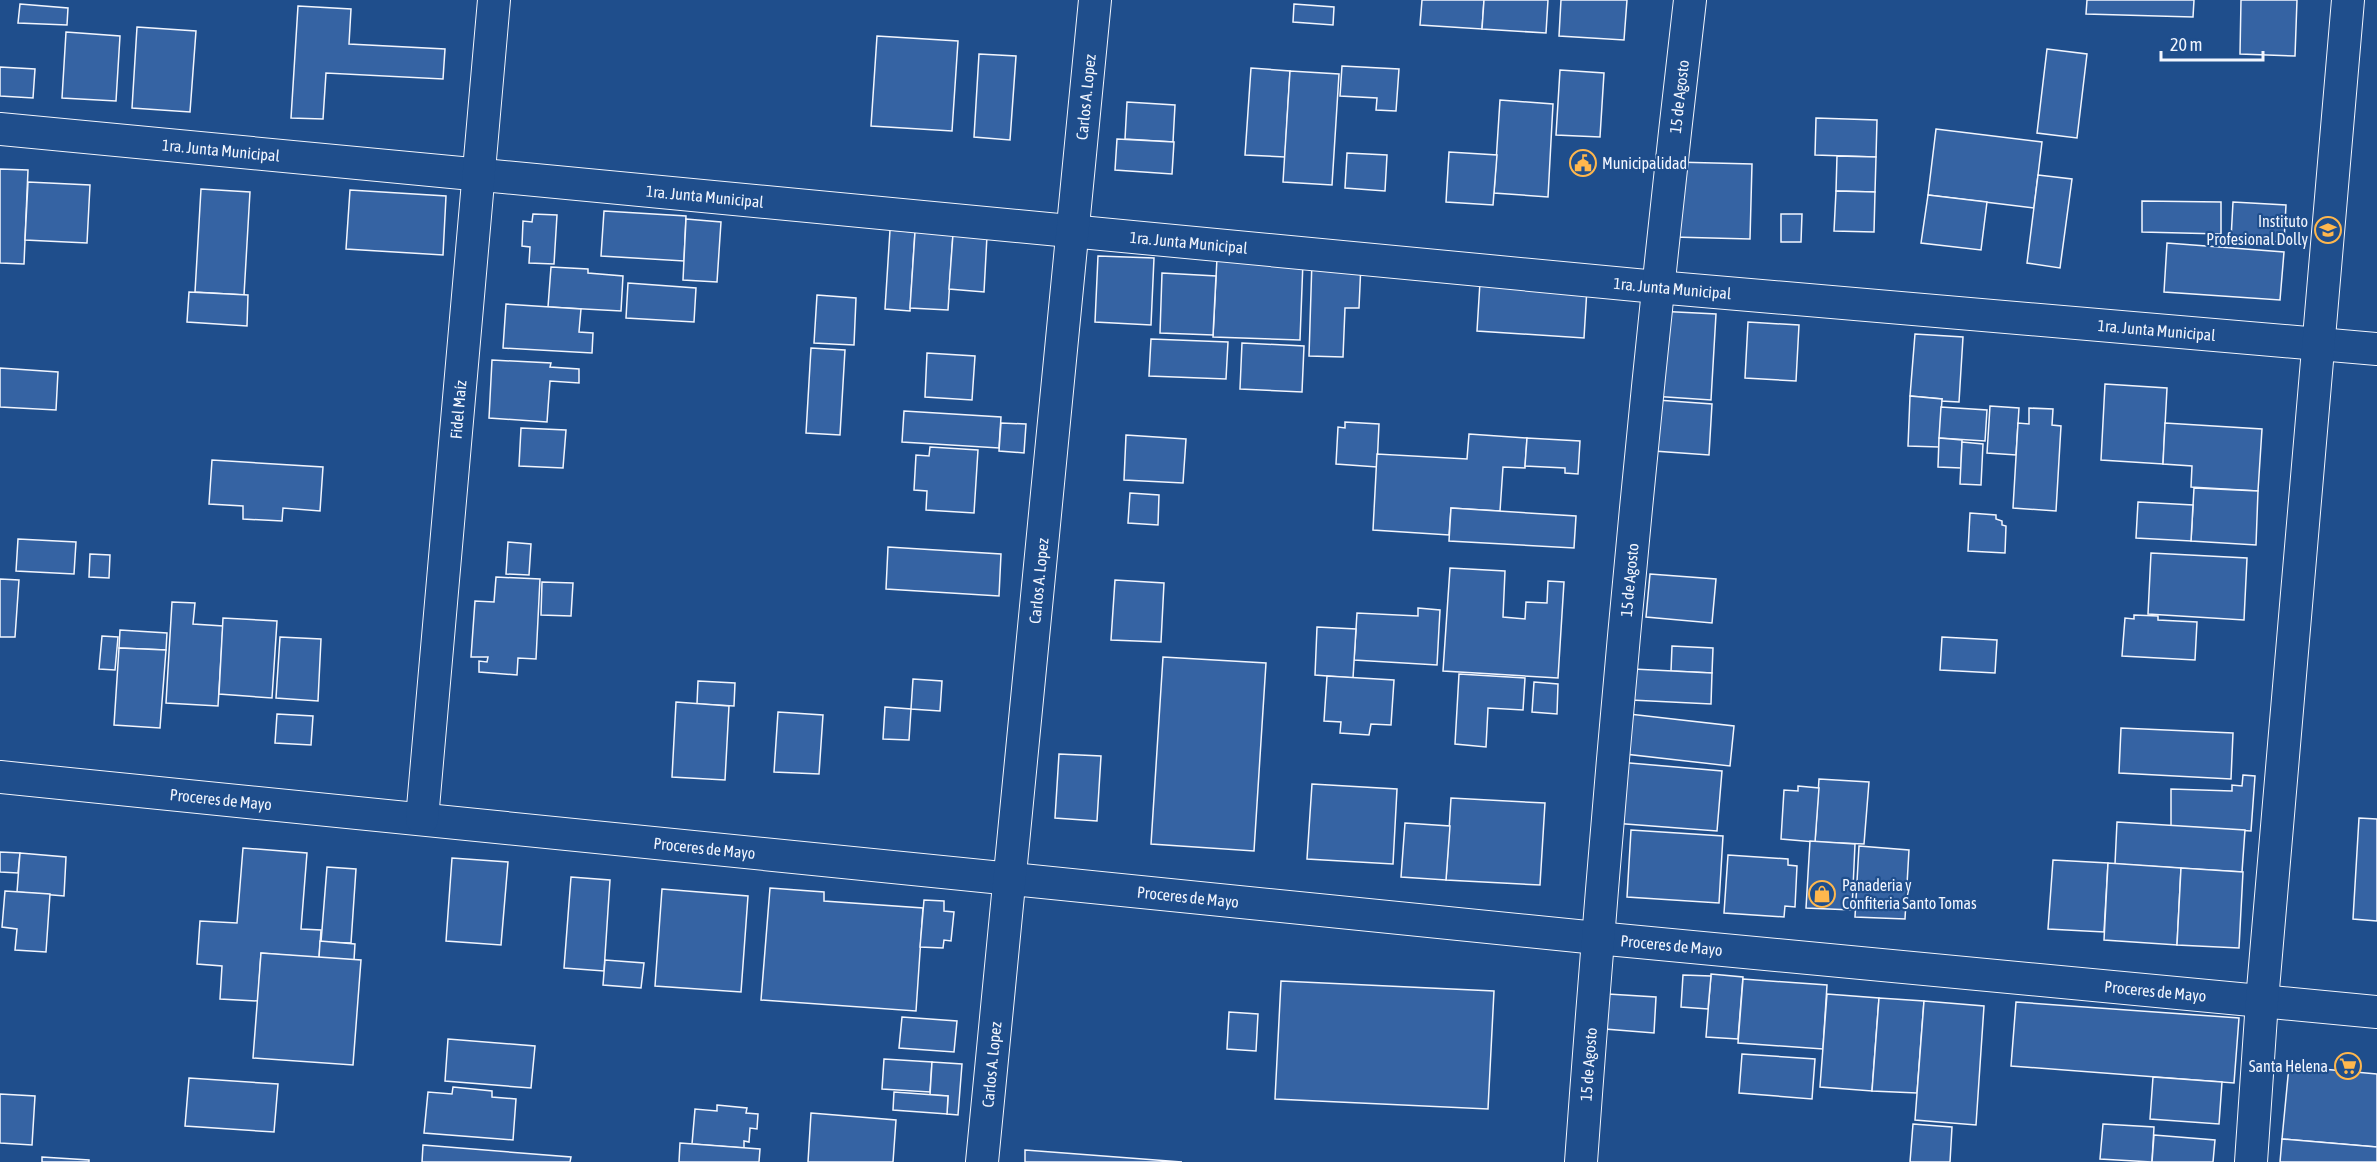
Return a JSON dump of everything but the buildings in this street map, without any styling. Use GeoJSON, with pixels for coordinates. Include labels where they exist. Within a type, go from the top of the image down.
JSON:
{"type":"FeatureCollection","features":[{"type":"Feature","properties":{"kind":"street","name":"Fidel Maíz"},"geometry":{"type":"LineString","coordinates":[[422,819],[494,0]]}},
{"type":"Feature","properties":{"kind":"street","name":"Carlos A. Lopez"},"geometry":{"type":"LineString","coordinates":[[982,1162],[1095,0]]}},
{"type":"Feature","properties":{"kind":"street","name":"15 de Agosto"},"geometry":{"type":"LineString","coordinates":[[1581,1162],[1597,938],[1657,287],[1690,0]]}},
{"type":"Feature","properties":{"kind":"street"},"geometry":{"type":"LineString","coordinates":[[2251,1162],[2262,1001],[2348,0]]}},
{"type":"Feature","properties":{"kind":"street","name":"1ra. Junta Municipal"},"geometry":{"type":"LineString","coordinates":[[0,129],[1657,287],[2377,349]]}},
{"type":"Feature","properties":{"kind":"street","name":"Proceres de Mayo"},"geometry":{"type":"LineString","coordinates":[[0,777],[1597,938],[2377,1012]]}},
{"type":"Feature","properties":{"kind":"place","name":"Municipalidad"},"geometry":{"type":"Point","coordinates":[1583,163]}},
{"type":"Feature","properties":{"kind":"place","name":"Instituto Profesional Dolly"},"geometry":{"type":"Point","coordinates":[2328,230]}},
{"type":"Feature","properties":{"kind":"place","name":"Panaderia y Confiteria Santo Tomas"},"geometry":{"type":"Point","coordinates":[1822,894]}},
{"type":"Feature","properties":{"kind":"place","name":"Santa Helena"},"geometry":{"type":"Point","coordinates":[2348,1066]}}]}
